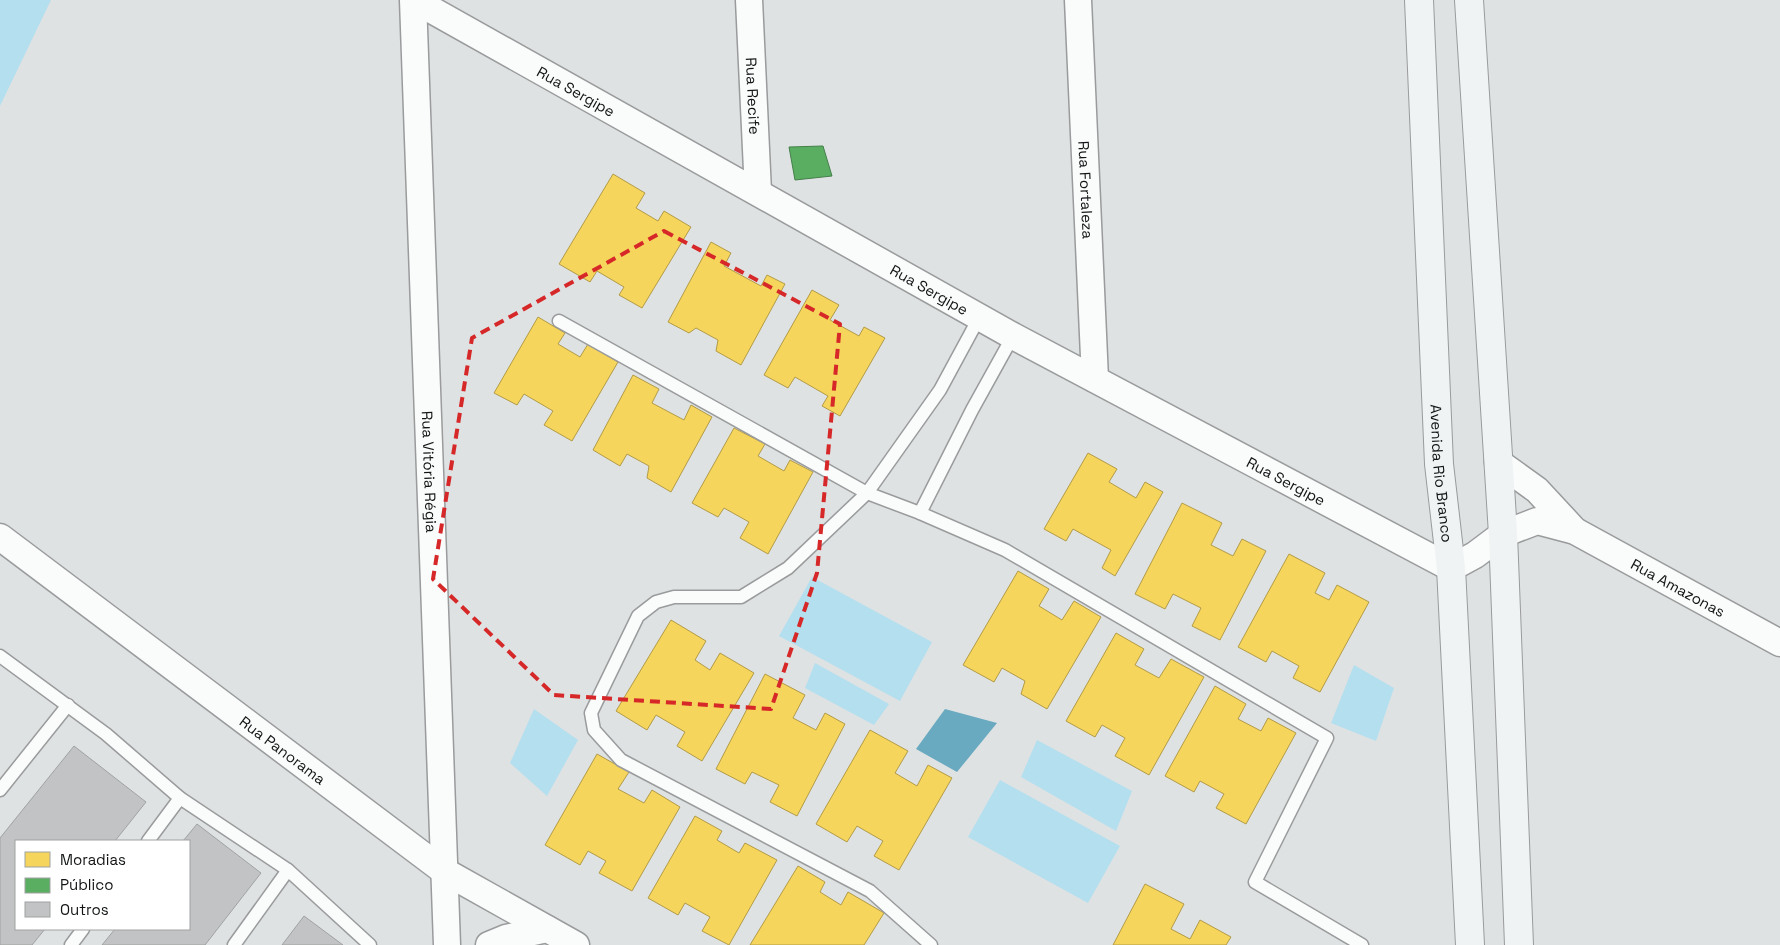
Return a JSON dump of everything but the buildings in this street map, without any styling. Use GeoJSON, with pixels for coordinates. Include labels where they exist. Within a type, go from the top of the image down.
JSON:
{"type":"FeatureCollection","features":[{"type":"Feature","properties":{"kind":"street","name":"Rua Sergipe"},"geometry":{"type":"LineString","coordinates":[[413,0],[1013,336],[1451,568]]}},
{"type":"Feature","properties":{"kind":"street","name":"Rua Vitória Régia"},"geometry":{"type":"LineString","coordinates":[[413,0],[447,945]]}},
{"type":"Feature","properties":{"kind":"street","name":"Rua Recife"},"geometry":{"type":"LineString","coordinates":[[749,0],[758,192]]}},
{"type":"Feature","properties":{"kind":"street","name":"Rua Fortaleza"},"geometry":{"type":"LineString","coordinates":[[1078,0],[1095,379]]}},
{"type":"Feature","properties":{"kind":"street","name":"Avenida Rio Branco"},"geometry":{"type":"LineString","coordinates":[[1419,0],[1439,464],[1451,568],[1470,945]]}},
{"type":"Feature","properties":{"kind":"street"},"geometry":{"type":"LineString","coordinates":[[1469,0],[1503,534],[1519,945]]}},
{"type":"Feature","properties":{"kind":"street","name":"Rua Amazonas"},"geometry":{"type":"LineString","coordinates":[[1498,462],[1537,490],[1576,531]]}},
{"type":"Feature","properties":{"kind":"street","name":"Rua Amazonas"},"geometry":{"type":"LineString","coordinates":[[1451,568],[1475,555],[1503,534],[1537,521],[1576,531],[1780,643]]}},
{"type":"Feature","properties":{"kind":"street","name":"Rua Panorama"},"geometry":{"type":"LineString","coordinates":[[0,537],[444,871],[576,945]]}},
{"type":"Feature","properties":{"kind":"street"},"geometry":{"type":"LineString","coordinates":[[489,945],[506,938],[547,929]]}},
{"type":"Feature","properties":{"kind":"lane"},"geometry":{"type":"LineString","coordinates":[[931,945],[870,892],[621,760],[594,730],[591,713],[638,616],[656,602],[674,597],[741,597],[788,568],[866,493],[940,390],[980,316]]}},
{"type":"Feature","properties":{"kind":"lane"},"geometry":{"type":"LineString","coordinates":[[559,321],[866,493],[920,513],[1005,550],[1327,738],[1255,882],[1362,945]]}},
{"type":"Feature","properties":{"kind":"lane"},"geometry":{"type":"LineString","coordinates":[[920,513],[972,410],[1013,336]]}},
{"type":"Feature","properties":{"kind":"lane"},"geometry":{"type":"LineString","coordinates":[[0,656],[106,734],[180,798],[288,870],[370,945]]}},
{"type":"Feature","properties":{"kind":"lane"},"geometry":{"type":"LineString","coordinates":[[0,790],[68,705]]}},
{"type":"Feature","properties":{"kind":"lane"},"geometry":{"type":"LineString","coordinates":[[149,840],[180,798]]}},
{"type":"Feature","properties":{"kind":"lane"},"geometry":{"type":"LineString","coordinates":[[234,945],[288,870]]}},
{"type":"Feature","properties":{"kind":"lane"},"geometry":{"type":"LineString","coordinates":[[71,945],[82,930]]}},
{"type":"Feature","properties":{"kind":"highlighted area"},"geometry":{"type":"Polygon","coordinates":[[[664,231],[840,324],[817,573],[771,709],[554,695],[433,579],[472,338],[664,231]]]}},
{"type":"Feature","properties":{"kind":"shaded area"},"geometry":{"type":"Polygon","coordinates":[[[0,0],[51,0],[0,106],[0,0]]]}},
{"type":"Feature","properties":{"kind":"shaded area"},"geometry":{"type":"Polygon","coordinates":[[[812,577],[932,642],[900,701],[779,636],[812,577]]]}},
{"type":"Feature","properties":{"kind":"shaded area"},"geometry":{"type":"Polygon","coordinates":[[[815,663],[889,704],[874,725],[805,688],[815,663]]]}},
{"type":"Feature","properties":{"kind":"shaded area"},"geometry":{"type":"Polygon","coordinates":[[[1354,665],[1394,688],[1376,741],[1331,723],[1354,665]]]}},
{"type":"Feature","properties":{"kind":"shaded area"},"geometry":{"type":"Polygon","coordinates":[[[534,709],[578,740],[547,796],[510,763],[534,709]]]}},
{"type":"Feature","properties":{"kind":"shaded area"},"geometry":{"type":"Polygon","coordinates":[[[945,709],[997,723],[957,772],[916,749],[945,709]]]}},
{"type":"Feature","properties":{"kind":"shaded area"},"geometry":{"type":"Polygon","coordinates":[[[1037,740],[1132,791],[1116,831],[1021,777],[1037,740]]]}},
{"type":"Feature","properties":{"kind":"shaded area"},"geometry":{"type":"Polygon","coordinates":[[[1000,780],[1120,846],[1088,903],[968,837],[1000,780]]]}}]}
